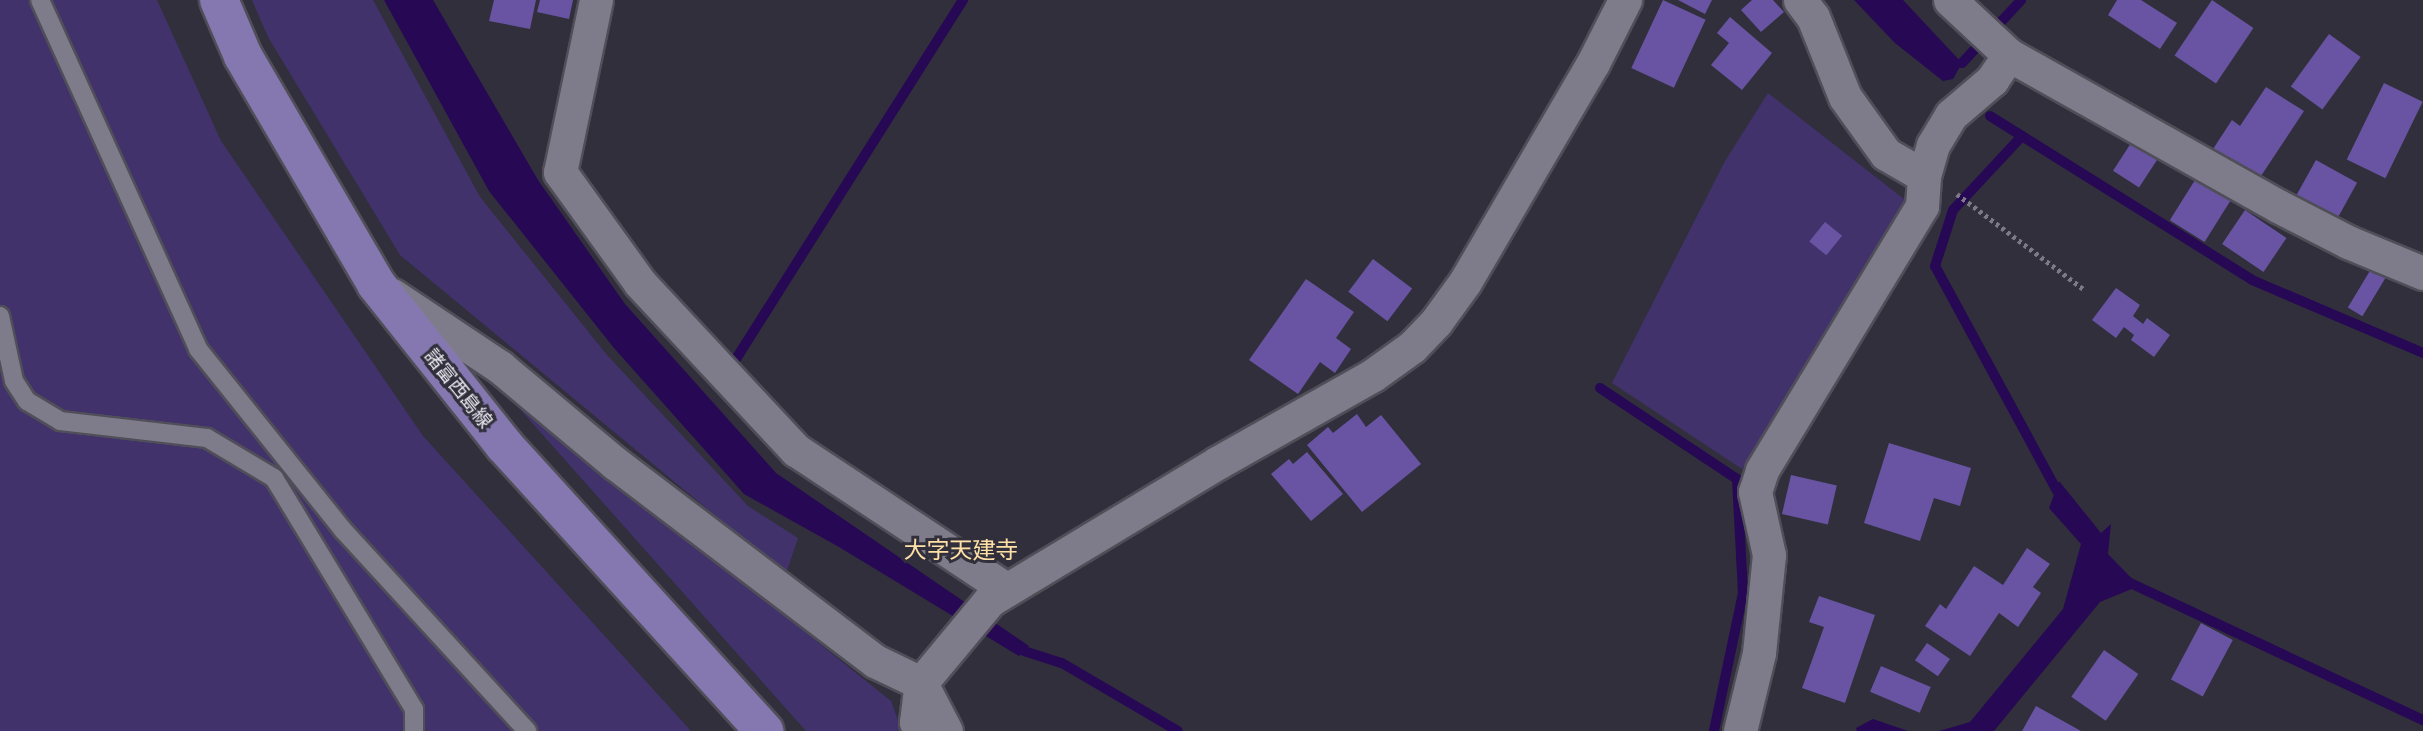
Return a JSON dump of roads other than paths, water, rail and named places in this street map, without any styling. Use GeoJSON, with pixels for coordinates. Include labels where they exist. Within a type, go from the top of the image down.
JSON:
{"type":"FeatureCollection","features":[{"type":"Feature","properties":{"kind":"main road","name":"諸富西島線"},"geometry":{"type":"LineString","coordinates":[[219,0],[243,56],[376,284],[504,445],[764,731]]}},
{"type":"Feature","properties":{"kind":"street"},"geometry":{"type":"LineString","coordinates":[[596,0],[560,172],[640,284],[796,450],[998,594]]}},
{"type":"Feature","properties":{"kind":"street"},"geometry":{"type":"LineString","coordinates":[[920,731],[916,722],[921,683],[958,637],[998,594],[1217,463],[1373,375],[1412,347],[1436,322],[1465,282],[1593,63],[1625,0]]}},
{"type":"Feature","properties":{"kind":"street"},"geometry":{"type":"LineString","coordinates":[[1800,0],[1813,17],[1845,97],[1886,154],[1938,183]]}},
{"type":"Feature","properties":{"kind":"street"},"geometry":{"type":"LineString","coordinates":[[1950,0],[2009,55],[2278,206],[2348,242],[2423,273]]}},
{"type":"Feature","properties":{"kind":"street"},"geometry":{"type":"LineString","coordinates":[[1740,731],[1759,653],[1769,555],[1755,492],[1762,470],[1938,183],[1933,145],[1951,115],[1992,80],[2009,55]]}},
{"type":"Feature","properties":{"kind":"street"},"geometry":{"type":"LineString","coordinates":[[376,284],[500,367],[615,463],[874,661],[921,683],[946,731]]}},
{"type":"Feature","properties":{"kind":"lane"},"geometry":{"type":"LineString","coordinates":[[40,0],[198,349],[343,530],[527,731]]}},
{"type":"Feature","properties":{"kind":"lane"},"geometry":{"type":"LineString","coordinates":[[0,316],[14,381],[27,401],[60,421],[207,438],[274,478],[414,709],[414,731]]}},
{"type":"Feature","properties":{"kind":"waterway"},"geometry":{"type":"LineString","coordinates":[[736,359],[963,0]]}},
{"type":"Feature","properties":{"kind":"waterway"},"geometry":{"type":"LineString","coordinates":[[1998,25],[2021,0]]}},
{"type":"Feature","properties":{"kind":"waterway"},"geometry":{"type":"LineString","coordinates":[[1962,63],[1976,48]]}},
{"type":"Feature","properties":{"kind":"waterway"},"geometry":{"type":"LineString","coordinates":[[1990,116],[2252,280],[2423,353]]}},
{"type":"Feature","properties":{"kind":"waterway"},"geometry":{"type":"LineString","coordinates":[[2022,136],[1953,210],[1935,266],[2063,502]]}},
{"type":"Feature","properties":{"kind":"waterway"},"geometry":{"type":"LineString","coordinates":[[1600,388],[1737,479],[1743,593],[1714,731]]}},
{"type":"Feature","properties":{"kind":"waterway"},"geometry":{"type":"LineString","coordinates":[[2126,581],[2423,720]]}},
{"type":"Feature","properties":{"kind":"waterway"},"geometry":{"type":"LineString","coordinates":[[1024,651],[1062,663],[1178,731]]}},
{"type":"Feature","properties":{"kind":"district","name":"大字天建寺"},"geometry":{"type":"Point","coordinates":[961,549]}}]}
